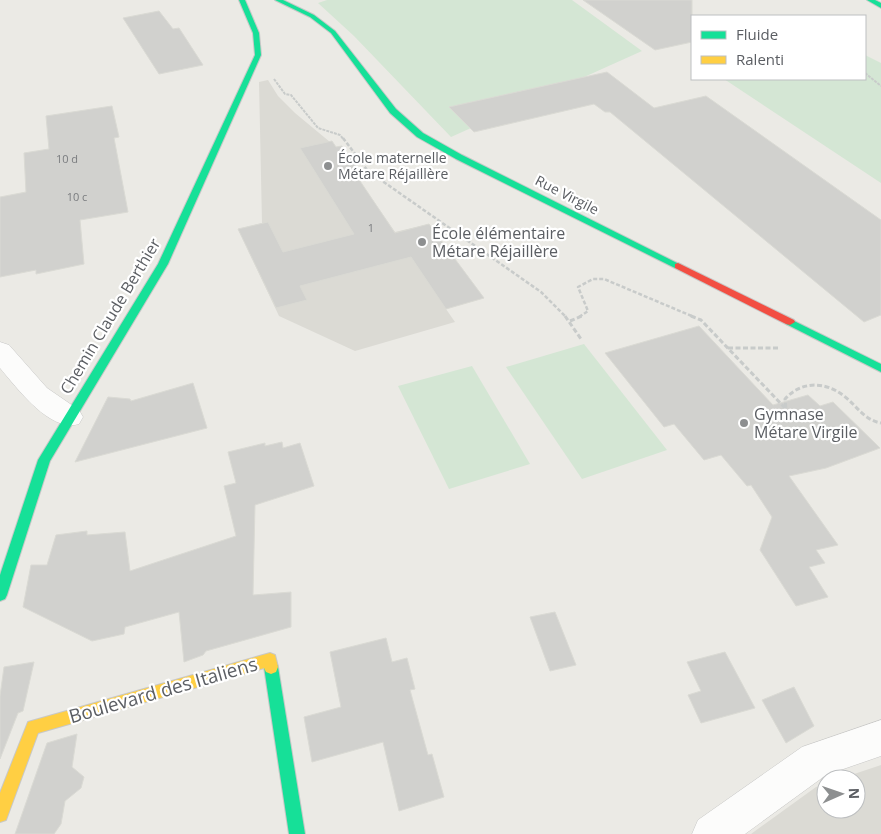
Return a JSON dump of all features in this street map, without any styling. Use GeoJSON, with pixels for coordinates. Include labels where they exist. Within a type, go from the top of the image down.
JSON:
{"type":"FeatureCollection","features":[{"type":"Feature","properties":{"kind":"street"},"geometry":{"type":"LineString","coordinates":[[242,0],[256,33],[258,55]]}},
{"type":"Feature","properties":{"kind":"street","name":"Rue Virgile"},"geometry":{"type":"LineString","coordinates":[[278,0],[312,16],[333,32],[394,111],[420,135],[459,158],[881,368]]}},
{"type":"Feature","properties":{"kind":"street"},"geometry":{"type":"LineString","coordinates":[[870,0],[881,6]]}},
{"type":"Feature","properties":{"kind":"street","name":"Chemin Claude Berthier"},"geometry":{"type":"LineString","coordinates":[[0,595],[44,460],[163,264],[258,55]]}},
{"type":"Feature","properties":{"kind":"street"},"geometry":{"type":"LineString","coordinates":[[0,351],[38,395],[69,417]]}},
{"type":"Feature","properties":{"kind":"street","name":"Boulevard des Italiens"},"geometry":{"type":"LineString","coordinates":[[0,814],[33,727],[270,660],[297,834]]}},
{"type":"Feature","properties":{"kind":"street"},"geometry":{"type":"LineString","coordinates":[[712,834],[815,760],[881,738]]}},
{"type":"Feature","properties":{"kind":"path"},"geometry":{"type":"LineString","coordinates":[[258,55],[285,94],[291,95],[318,128],[340,135],[368,171],[541,292],[570,321],[581,339]]}},
{"type":"Feature","properties":{"kind":"path"},"geometry":{"type":"LineString","coordinates":[[866,74],[881,86]]}},
{"type":"Feature","properties":{"kind":"path"},"geometry":{"type":"LineString","coordinates":[[570,321],[584,316],[588,311],[578,287],[592,279],[604,279],[701,320],[786,409],[784,399],[790,391],[802,385],[814,384],[837,391],[866,419],[881,423]]}},
{"type":"Feature","properties":{"kind":"path"},"geometry":{"type":"LineString","coordinates":[[728,348],[795,348],[798,328]]}},
{"type":"Feature","properties":{"kind":"shaded area"},"geometry":{"type":"Polygon","coordinates":[[[268,80],[278,96],[295,113],[336,147],[342,146],[364,177],[358,179],[395,232],[429,224],[484,298],[446,309],[455,322],[355,351],[279,316],[238,229],[262,223],[259,82],[268,80]]]}},
{"type":"Feature","properties":{"kind":"shaded area"},"geometry":{"type":"Polygon","coordinates":[[[881,765],[881,834],[751,834],[816,787],[816,819],[866,819],[866,770],[881,765]]]}},
{"type":"Feature","properties":{"kind":"green space"},"geometry":{"type":"Polygon","coordinates":[[[327,0],[572,0],[642,51],[451,137],[354,36],[318,3],[327,0]]]}},
{"type":"Feature","properties":{"kind":"green space"},"geometry":{"type":"Polygon","coordinates":[[[866,56],[881,63],[881,183],[726,80],[866,80],[866,56]]]}},
{"type":"Feature","properties":{"kind":"green space"},"geometry":{"type":"Polygon","coordinates":[[[584,344],[667,450],[582,479],[506,367],[584,344]]]}},
{"type":"Feature","properties":{"kind":"green space"},"geometry":{"type":"Polygon","coordinates":[[[472,366],[530,464],[449,489],[398,386],[472,366]]]}},
{"type":"Feature","properties":{"kind":"building"},"geometry":{"type":"Polygon","coordinates":[[[583,0],[692,0],[691,42],[655,50],[583,0]]]}},
{"type":"Feature","properties":{"kind":"building"},"geometry":{"type":"Polygon","coordinates":[[[159,11],[173,29],[179,28],[203,65],[159,74],[123,18],[159,11]]]}},
{"type":"Feature","properties":{"kind":"building"},"geometry":{"type":"Polygon","coordinates":[[[607,72],[654,108],[706,96],[881,220],[881,315],[864,322],[610,112],[605,112],[594,104],[474,132],[449,107],[607,72]]]}},
{"type":"Feature","properties":{"kind":"building"},"geometry":{"type":"Polygon","coordinates":[[[112,106],[119,137],[114,138],[128,212],[80,220],[84,264],[36,274],[36,270],[0,277],[0,197],[26,192],[24,153],[49,149],[46,116],[112,106]]]}},
{"type":"Feature","properties":{"kind":"building"},"geometry":{"type":"Polygon","coordinates":[[[332,141],[336,147],[342,146],[364,177],[358,178],[395,233],[429,224],[484,298],[446,309],[411,257],[300,286],[307,300],[276,308],[238,229],[268,222],[283,252],[354,234],[300,148],[332,141]]]}},
{"type":"Feature","properties":{"kind":"building"},"geometry":{"type":"Polygon","coordinates":[[[699,326],[773,405],[808,395],[820,406],[833,402],[880,448],[826,468],[789,476],[838,545],[816,550],[825,563],[809,567],[828,597],[796,606],[760,550],[772,517],[751,485],[747,486],[721,455],[704,460],[674,424],[664,427],[605,353],[699,326]]]}},
{"type":"Feature","properties":{"kind":"building"},"geometry":{"type":"Polygon","coordinates":[[[193,383],[207,428],[75,462],[108,397],[130,399],[131,401],[193,383]]]}},
{"type":"Feature","properties":{"kind":"building"},"geometry":{"type":"Polygon","coordinates":[[[282,442],[283,448],[300,443],[314,486],[255,505],[253,595],[291,592],[291,627],[206,651],[203,655],[184,662],[179,612],[125,627],[124,634],[92,641],[23,607],[31,565],[47,565],[56,535],[87,531],[87,535],[125,532],[130,571],[236,536],[224,486],[236,483],[228,452],[265,443],[265,446],[282,442]]]}},
{"type":"Feature","properties":{"kind":"building"},"geometry":{"type":"Polygon","coordinates":[[[555,612],[576,665],[550,671],[530,617],[555,612]]]}},
{"type":"Feature","properties":{"kind":"building"},"geometry":{"type":"Polygon","coordinates":[[[386,638],[392,662],[407,658],[415,689],[410,690],[428,755],[432,754],[444,797],[399,811],[383,742],[312,762],[304,717],[341,707],[330,652],[386,638]]]}},
{"type":"Feature","properties":{"kind":"building"},"geometry":{"type":"Polygon","coordinates":[[[725,652],[755,708],[701,723],[688,695],[701,691],[687,662],[725,652]]]}},
{"type":"Feature","properties":{"kind":"building"},"geometry":{"type":"Polygon","coordinates":[[[34,662],[23,711],[18,713],[0,759],[0,696],[4,667],[34,662]]]}},
{"type":"Feature","properties":{"kind":"building"},"geometry":{"type":"Polygon","coordinates":[[[794,687],[814,726],[786,743],[762,700],[794,687]]]}},
{"type":"Feature","properties":{"kind":"building"},"geometry":{"type":"Polygon","coordinates":[[[77,734],[72,767],[84,777],[81,788],[65,801],[61,824],[54,834],[15,834],[47,743],[77,734]]]}},
{"type":"Feature","properties":{"kind":"traffic: fast"},"geometry":{"type":"LineString","coordinates":[[0,595],[44,460],[163,264],[258,55],[256,33],[242,0]]}},
{"type":"Feature","properties":{"kind":"traffic: fast"},"geometry":{"type":"LineString","coordinates":[[278,0],[312,16],[333,32],[393,111],[420,135],[459,157],[678,266]]}},
{"type":"Feature","properties":{"kind":"traffic: fast"},"geometry":{"type":"LineString","coordinates":[[870,0],[881,6]]}},
{"type":"Feature","properties":{"kind":"traffic: fast"},"geometry":{"type":"LineString","coordinates":[[790,322],[881,368]]}},
{"type":"Feature","properties":{"kind":"traffic: fast"},"geometry":{"type":"LineString","coordinates":[[271,667],[297,834]]}},
{"type":"Feature","properties":{"kind":"traffic: slow"},"geometry":{"type":"LineString","coordinates":[[0,814],[33,727],[270,660],[271,667]]}},
{"type":"Feature","properties":{"kind":"traffic: jam"},"geometry":{"type":"LineString","coordinates":[[678,266],[790,322]]}},
{"type":"Feature","properties":{"kind":"place","name":"École maternelle Métare Réjaillère"},"geometry":{"type":"Point","coordinates":[328,166]}},
{"type":"Feature","properties":{"kind":"place","name":"École élémentaire Métare Réjaillère"},"geometry":{"type":"Point","coordinates":[422,242]}},
{"type":"Feature","properties":{"kind":"place","name":"Gymnase Métare Virgile"},"geometry":{"type":"Point","coordinates":[744,423]}}]}
